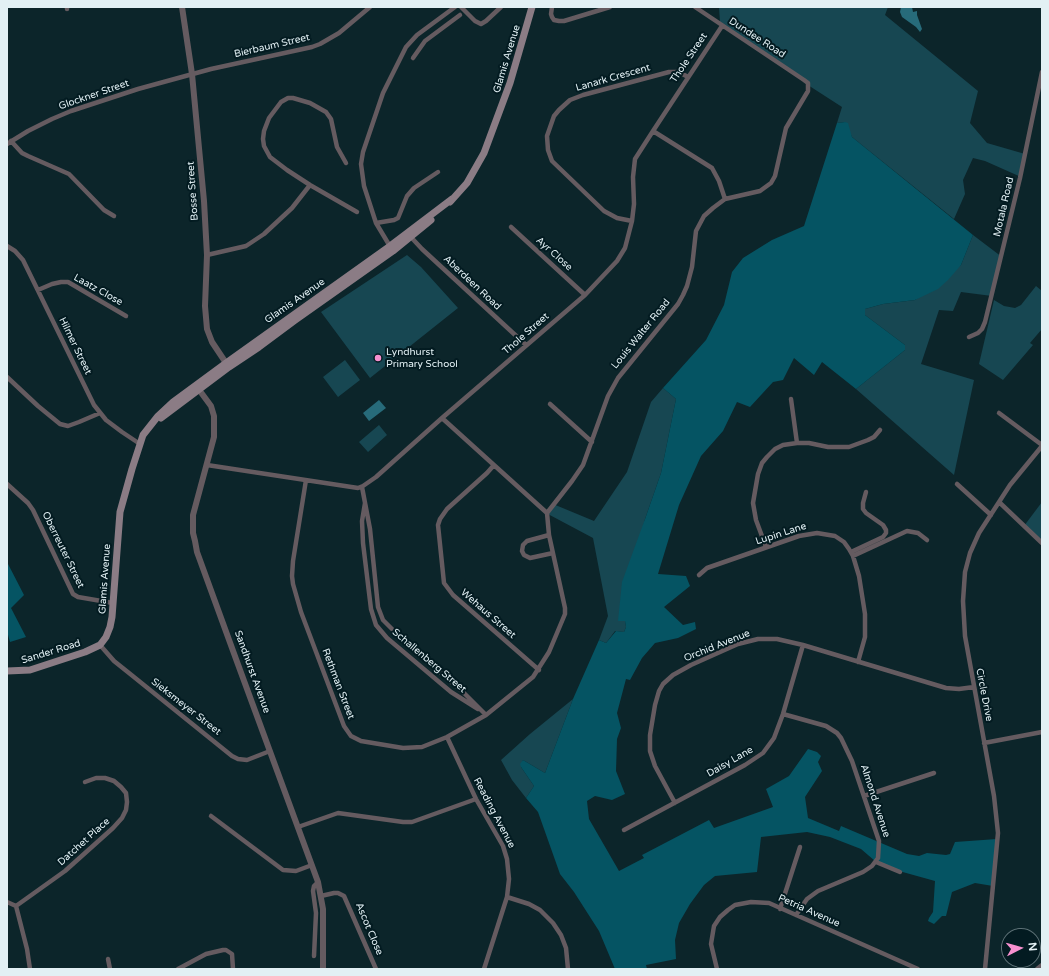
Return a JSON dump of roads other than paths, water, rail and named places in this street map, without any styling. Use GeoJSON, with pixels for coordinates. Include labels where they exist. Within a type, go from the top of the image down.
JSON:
{"type":"FeatureCollection","features":[{"type":"Feature","properties":{"kind":"main road","name":"Glamis Avenue"},"geometry":{"type":"LineString","coordinates":[[100,645],[106,637],[110,627],[120,512],[143,435],[153,423],[164,416],[227,365],[392,249],[409,235],[428,224],[446,207],[467,183],[484,153],[508,89],[532,7]]}},
{"type":"Feature","properties":{"kind":"main road","name":"Sander Road"},"geometry":{"type":"LineString","coordinates":[[7,671],[22,671],[41,667],[100,645]]}},
{"type":"Feature","properties":{"kind":"street","name":"Bosse Street"},"geometry":{"type":"LineString","coordinates":[[182,7],[192,74],[202,168],[207,255],[205,306],[207,329],[212,342],[227,365]]}},
{"type":"Feature","properties":{"kind":"street","name":"Bierbaum Street"},"geometry":{"type":"LineString","coordinates":[[192,74],[316,46],[339,33],[370,7]]}},
{"type":"Feature","properties":{"kind":"street"},"geometry":{"type":"LineString","coordinates":[[392,249],[376,223],[364,186],[361,164],[366,140],[383,93],[406,47],[417,35],[455,7]]}},
{"type":"Feature","properties":{"kind":"street"},"geometry":{"type":"LineString","coordinates":[[461,7],[475,21],[481,24],[501,7]]}},
{"type":"Feature","properties":{"kind":"street"},"geometry":{"type":"LineString","coordinates":[[552,7],[552,17],[554,20],[564,21],[610,7]]}},
{"type":"Feature","properties":{"kind":"street","name":"Dundee Road"},"geometry":{"type":"LineString","coordinates":[[695,7],[804,80],[808,85]]}},
{"type":"Feature","properties":{"kind":"street"},"geometry":{"type":"LineString","coordinates":[[413,58],[425,41],[460,15]]}},
{"type":"Feature","properties":{"kind":"street","name":"Thole Street"},"geometry":{"type":"LineString","coordinates":[[362,487],[376,477],[585,295],[622,255],[632,220],[634,204],[634,163],[652,131],[722,26]]}},
{"type":"Feature","properties":{"kind":"street","name":"Lanark Crescent"},"geometry":{"type":"LineString","coordinates":[[632,220],[618,218],[604,211],[552,161],[548,150],[547,136],[554,116],[570,100],[583,95],[669,72],[678,72],[688,77]]}},
{"type":"Feature","properties":{"kind":"street","name":"Motala Road"},"geometry":{"type":"LineString","coordinates":[[969,337],[978,333],[985,322],[1020,178],[1042,72]]}},
{"type":"Feature","properties":{"kind":"street","name":"Glockner Street"},"geometry":{"type":"LineString","coordinates":[[9,142],[28,131],[71,111],[138,89],[192,74]]}},
{"type":"Feature","properties":{"kind":"street","name":"Louis Walter Road"},"geometry":{"type":"LineString","coordinates":[[547,513],[572,481],[582,465],[592,442],[608,396],[618,378],[678,304],[683,295],[690,276],[695,236],[699,225],[707,213],[726,199],[760,191],[771,183],[775,176],[786,128],[807,94],[809,89],[808,85]]}},
{"type":"Feature","properties":{"kind":"street"},"geometry":{"type":"LineString","coordinates":[[346,163],[337,147],[330,119],[326,112],[310,103],[293,98],[283,100],[270,118],[266,126],[263,139],[264,146],[270,157],[310,185],[357,212]]}},
{"type":"Feature","properties":{"kind":"street"},"geometry":{"type":"LineString","coordinates":[[652,131],[712,168],[726,199]]}},
{"type":"Feature","properties":{"kind":"street"},"geometry":{"type":"LineString","coordinates":[[9,142],[22,153],[69,174],[104,210],[114,216]]}},
{"type":"Feature","properties":{"kind":"street"},"geometry":{"type":"LineString","coordinates":[[376,223],[398,218],[407,196],[414,188],[438,172]]}},
{"type":"Feature","properties":{"kind":"street"},"geometry":{"type":"LineString","coordinates":[[207,255],[246,246],[264,234],[292,208],[310,185]]}},
{"type":"Feature","properties":{"kind":"street","name":"Ayr Close"},"geometry":{"type":"LineString","coordinates":[[511,227],[585,295]]}},
{"type":"Feature","properties":{"kind":"street","name":"Aberdeen Road"},"geometry":{"type":"LineString","coordinates":[[409,235],[422,249],[526,345]]}},
{"type":"Feature","properties":{"kind":"street","name":"Hilmer Street"},"geometry":{"type":"LineString","coordinates":[[7,246],[15,251],[23,260],[94,406],[122,432],[140,444]]}},
{"type":"Feature","properties":{"kind":"street","name":"Laatz Close"},"geometry":{"type":"LineString","coordinates":[[38,290],[52,284],[68,282],[126,316]]}},
{"type":"Feature","properties":{"kind":"street"},"geometry":{"type":"LineString","coordinates":[[7,377],[60,424],[68,426],[100,413]]}},
{"type":"Feature","properties":{"kind":"street","name":"Sandhurst Avenue"},"geometry":{"type":"LineString","coordinates":[[197,388],[211,406],[214,416],[214,437],[193,515],[193,533],[197,552],[318,882],[323,909],[323,969]]}},
{"type":"Feature","properties":{"kind":"street"},"geometry":{"type":"LineString","coordinates":[[791,399],[797,442]]}},
{"type":"Feature","properties":{"kind":"street"},"geometry":{"type":"LineString","coordinates":[[550,404],[592,442]]}},
{"type":"Feature","properties":{"kind":"street"},"geometry":{"type":"LineString","coordinates":[[999,414],[1042,445]]}},
{"type":"Feature","properties":{"kind":"street"},"geometry":{"type":"LineString","coordinates":[[442,418],[547,513]]}},
{"type":"Feature","properties":{"kind":"street"},"geometry":{"type":"LineString","coordinates":[[766,547],[754,512],[754,503],[758,474],[762,463],[775,449],[783,445],[797,442],[828,447],[848,447],[868,440],[880,430]]}},
{"type":"Feature","properties":{"kind":"street","name":"Circle Drive"},"geometry":{"type":"LineString","coordinates":[[985,969],[998,833],[996,808],[965,636],[963,601],[965,572],[973,545],[991,515],[1010,485],[1042,445]]}},
{"type":"Feature","properties":{"kind":"street"},"geometry":{"type":"LineString","coordinates":[[207,464],[342,486],[362,487]]}},
{"type":"Feature","properties":{"kind":"street","name":"Wehaus Street"},"geometry":{"type":"LineString","coordinates":[[494,465],[447,509],[440,519],[438,525],[444,583],[453,595],[539,670]]}},
{"type":"Feature","properties":{"kind":"street","name":"Rethman Street"},"geometry":{"type":"LineString","coordinates":[[306,480],[293,561],[293,584],[301,612],[344,726],[350,736],[361,741],[403,748],[422,747],[446,737],[486,715],[521,688],[539,670],[549,652],[565,610],[549,535],[547,513]]}},
{"type":"Feature","properties":{"kind":"street","name":"Oberreuter Street"},"geometry":{"type":"LineString","coordinates":[[7,484],[28,503],[33,510],[73,594],[78,597],[113,603]]}},
{"type":"Feature","properties":{"kind":"street"},"geometry":{"type":"LineString","coordinates":[[957,484],[991,515]]}},
{"type":"Feature","properties":{"kind":"street","name":"Schallenberg Street"},"geometry":{"type":"LineString","coordinates":[[362,487],[370,529],[378,607],[383,620],[404,641],[464,693],[486,715]]}},
{"type":"Feature","properties":{"kind":"street"},"geometry":{"type":"LineString","coordinates":[[852,554],[883,537],[886,533],[883,525],[864,510],[863,503],[866,492]]}},
{"type":"Feature","properties":{"kind":"street","name":"Schallenberg Street"},"geometry":{"type":"LineString","coordinates":[[365,501],[362,521],[363,543],[370,609],[376,625],[387,638],[451,692],[479,709]]}},
{"type":"Feature","properties":{"kind":"street"},"geometry":{"type":"LineString","coordinates":[[999,502],[1042,543]]}},
{"type":"Feature","properties":{"kind":"street"},"geometry":{"type":"LineString","coordinates":[[852,554],[907,532],[918,533],[927,540]]}},
{"type":"Feature","properties":{"kind":"street","name":"Lupin Lane"},"geometry":{"type":"LineString","coordinates":[[699,575],[707,568],[799,536],[817,533],[835,536],[844,542],[852,554],[859,576],[865,614],[865,638],[858,662]]}},
{"type":"Feature","properties":{"kind":"street"},"geometry":{"type":"LineString","coordinates":[[549,535],[527,541],[522,545],[522,551],[524,555],[530,558],[554,553]]}},
{"type":"Feature","properties":{"kind":"street","name":"Orchid Avenue"},"geometry":{"type":"LineString","coordinates":[[674,803],[655,766],[650,751],[650,735],[655,705],[663,684],[672,675],[691,665],[750,640],[767,638],[803,645],[946,688],[959,689],[974,687]]}},
{"type":"Feature","properties":{"kind":"street","name":"Sieksmeyer Street"},"geometry":{"type":"LineString","coordinates":[[100,645],[114,661],[128,673],[232,756],[238,759],[247,760],[270,751]]}},
{"type":"Feature","properties":{"kind":"street","name":"Daisy Lane"},"geometry":{"type":"LineString","coordinates":[[624,830],[745,765],[763,753],[774,738],[783,714],[803,645]]}},
{"type":"Feature","properties":{"kind":"street","name":"Almond Avenue"},"geometry":{"type":"LineString","coordinates":[[783,714],[821,724],[837,733],[841,738],[864,796],[879,841],[879,853],[876,862]]}},
{"type":"Feature","properties":{"kind":"street"},"geometry":{"type":"LineString","coordinates":[[984,743],[1042,732]]}},
{"type":"Feature","properties":{"kind":"street","name":"Reading Avenue"},"geometry":{"type":"LineString","coordinates":[[446,737],[476,799],[503,846],[508,869],[509,879],[507,897],[484,969]]}},
{"type":"Feature","properties":{"kind":"street"},"geometry":{"type":"LineString","coordinates":[[864,796],[934,773]]}},
{"type":"Feature","properties":{"kind":"street","name":"Datchet Place"},"geometry":{"type":"LineString","coordinates":[[16,906],[65,872],[122,818],[126,810],[127,802],[126,793],[121,787],[114,781],[106,778],[96,778],[85,782]]}},
{"type":"Feature","properties":{"kind":"street"},"geometry":{"type":"LineString","coordinates":[[298,827],[338,813],[412,822],[476,799]]}},
{"type":"Feature","properties":{"kind":"street"},"geometry":{"type":"LineString","coordinates":[[211,816],[283,870],[296,871],[312,865]]}},
{"type":"Feature","properties":{"kind":"street"},"geometry":{"type":"LineString","coordinates":[[780,909],[800,847]]}},
{"type":"Feature","properties":{"kind":"street"},"geometry":{"type":"LineString","coordinates":[[796,915],[807,899],[818,891],[863,872],[876,862],[900,872]]}},
{"type":"Feature","properties":{"kind":"street"},"geometry":{"type":"LineString","coordinates":[[314,956],[316,913],[313,888],[318,882]]}},
{"type":"Feature","properties":{"kind":"street","name":"Ascot Close"},"geometry":{"type":"LineString","coordinates":[[321,896],[334,893],[344,896],[376,969]]}},
{"type":"Feature","properties":{"kind":"street"},"geometry":{"type":"LineString","coordinates":[[507,897],[521,901],[540,910],[553,923],[561,935],[566,948],[568,969]]}},
{"type":"Feature","properties":{"kind":"street"},"geometry":{"type":"LineString","coordinates":[[7,902],[16,906],[27,949],[30,969]]}},
{"type":"Feature","properties":{"kind":"street","name":"Petria Avenue"},"geometry":{"type":"LineString","coordinates":[[717,969],[711,944],[714,926],[720,917],[735,905],[751,902],[768,903],[918,969]]}},
{"type":"Feature","properties":{"kind":"street"},"geometry":{"type":"LineString","coordinates":[[178,969],[206,954],[223,950],[226,950],[232,954],[234,969]]}},
{"type":"Feature","properties":{"kind":"street"},"geometry":{"type":"LineString","coordinates":[[108,958],[110,969]]}},
{"type":"Feature","properties":{"kind":"street"},"geometry":{"type":"LineString","coordinates":[[1037,969],[1042,965]]}},
{"type":"Feature","properties":{"kind":"place","name":"Lyndhurst Primary School"},"geometry":{"type":"Point","coordinates":[378,358]}}]}
